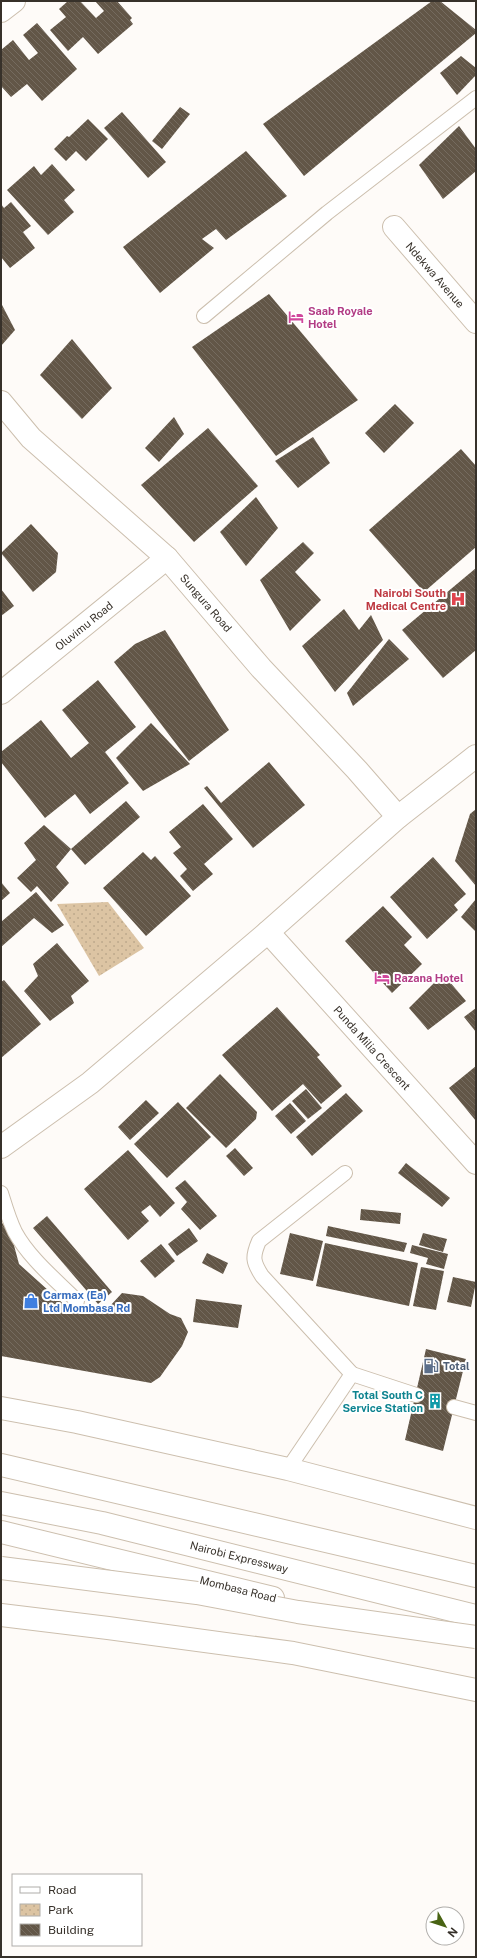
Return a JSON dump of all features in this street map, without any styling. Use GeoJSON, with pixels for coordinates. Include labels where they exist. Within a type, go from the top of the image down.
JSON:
{"type":"FeatureCollection","features":[{"type":"Feature","properties":{"kind":"main road"},"geometry":{"type":"LineString","coordinates":[[1,11],[14,1]]}},
{"type":"Feature","properties":{"kind":"main road","name":"Ndekwa Avenue"},"geometry":{"type":"LineString","coordinates":[[394,227],[476,322]]}},
{"type":"Feature","properties":{"kind":"main road","name":"Sungura Road"},"geometry":{"type":"LineString","coordinates":[[1,402],[32,438],[167,558],[261,668],[357,770],[398,817]]}},
{"type":"Feature","properties":{"kind":"main road","name":"Oluvimu Road"},"geometry":{"type":"LineString","coordinates":[[1,693],[167,558]]}},
{"type":"Feature","properties":{"kind":"main road"},"geometry":{"type":"LineString","coordinates":[[1,1147],[90,1083],[268,932],[398,817],[476,756]]}},
{"type":"Feature","properties":{"kind":"main road","name":"Punda Milia Crescent"},"geometry":{"type":"LineString","coordinates":[[268,932],[476,1163]]}},
{"type":"Feature","properties":{"kind":"main road"},"geometry":{"type":"LineString","coordinates":[[1,1408],[77,1422],[288,1469],[476,1518]]}},
{"type":"Feature","properties":{"kind":"main road"},"geometry":{"type":"LineString","coordinates":[[1,1465],[476,1576]]}},
{"type":"Feature","properties":{"kind":"main road","name":"Nairobi Expressway"},"geometry":{"type":"LineString","coordinates":[[1,1503],[102,1522],[476,1616]]}},
{"type":"Feature","properties":{"kind":"main road","name":"Mombasa Road"},"geometry":{"type":"LineString","coordinates":[[1,1532],[476,1647]]}},
{"type":"Feature","properties":{"kind":"main road"},"geometry":{"type":"LineString","coordinates":[[1,1568],[197,1593],[298,1612],[476,1637]]}},
{"type":"Feature","properties":{"kind":"main road"},"geometry":{"type":"LineString","coordinates":[[1,1615],[293,1653],[476,1690]]}},
{"type":"Feature","properties":{"kind":"lane"},"geometry":{"type":"LineString","coordinates":[[204,316],[327,213],[476,98]]}},
{"type":"Feature","properties":{"kind":"lane"},"geometry":{"type":"LineString","coordinates":[[345,1173],[259,1241],[254,1252],[254,1265],[262,1276],[352,1374],[416,1394]]}},
{"type":"Feature","properties":{"kind":"lane"},"geometry":{"type":"LineString","coordinates":[[1,1194],[14,1230],[20,1240],[29,1252],[77,1301]]}},
{"type":"Feature","properties":{"kind":"lane"},"geometry":{"type":"LineString","coordinates":[[288,1469],[352,1374]]}},
{"type":"Feature","properties":{"kind":"lane"},"geometry":{"type":"LineString","coordinates":[[454,1407],[476,1413]]}},
{"type":"Feature","properties":{"kind":"green space"},"geometry":{"type":"Polygon","coordinates":[[[108,902],[144,948],[99,976],[57,904],[108,902]]]}},
{"type":"Feature","properties":{"kind":"building"},"geometry":{"type":"Polygon","coordinates":[[[68,1],[80,1],[96,18],[104,11],[95,1],[117,1],[132,18],[130,20],[133,24],[98,54],[83,37],[68,51],[50,30],[66,17],[59,9],[68,1]]]}},
{"type":"Feature","properties":{"kind":"building"},"geometry":{"type":"Polygon","coordinates":[[[432,1],[440,1],[476,30],[476,33],[304,176],[263,124],[432,1]]]}},
{"type":"Feature","properties":{"kind":"building"},"geometry":{"type":"Polygon","coordinates":[[[37,23],[77,69],[42,101],[27,84],[11,97],[1,86],[1,50],[13,40],[29,60],[38,53],[23,35],[37,23]]]}},
{"type":"Feature","properties":{"kind":"building"},"geometry":{"type":"Polygon","coordinates":[[[461,56],[476,68],[476,75],[457,95],[440,73],[461,56]]]}},
{"type":"Feature","properties":{"kind":"building"},"geometry":{"type":"Polygon","coordinates":[[[180,107],[190,114],[162,149],[152,141],[180,107]]]}},
{"type":"Feature","properties":{"kind":"building"},"geometry":{"type":"Polygon","coordinates":[[[122,112],[166,162],[148,178],[104,128],[122,112]]]}},
{"type":"Feature","properties":{"kind":"building"},"geometry":{"type":"Polygon","coordinates":[[[88,119],[108,139],[86,161],[76,151],[66,161],[54,149],[88,119]]]}},
{"type":"Feature","properties":{"kind":"building"},"geometry":{"type":"Polygon","coordinates":[[[459,126],[476,149],[476,171],[443,199],[419,165],[459,126]]]}},
{"type":"Feature","properties":{"kind":"building"},"geometry":{"type":"Polygon","coordinates":[[[246,151],[287,196],[226,240],[216,229],[202,239],[214,248],[160,293],[123,247],[246,151]]]}},
{"type":"Feature","properties":{"kind":"building"},"geometry":{"type":"Polygon","coordinates":[[[52,164],[75,190],[64,200],[74,212],[48,235],[7,190],[34,166],[41,175],[52,164]]]}},
{"type":"Feature","properties":{"kind":"building"},"geometry":{"type":"Polygon","coordinates":[[[11,202],[31,226],[23,232],[35,248],[10,268],[1,257],[1,204],[4,208],[11,202]]]}},
{"type":"Feature","properties":{"kind":"building"},"geometry":{"type":"Polygon","coordinates":[[[269,294],[358,400],[276,456],[192,347],[269,294]]]}},
{"type":"Feature","properties":{"kind":"building"},"geometry":{"type":"Polygon","coordinates":[[[1,303],[15,330],[1,346],[1,303]]]}},
{"type":"Feature","properties":{"kind":"building"},"geometry":{"type":"Polygon","coordinates":[[[72,339],[112,388],[82,419],[40,375],[72,339]]]}},
{"type":"Feature","properties":{"kind":"building"},"geometry":{"type":"Polygon","coordinates":[[[395,404],[414,423],[384,453],[365,433],[395,404]]]}},
{"type":"Feature","properties":{"kind":"building"},"geometry":{"type":"Polygon","coordinates":[[[174,417],[184,434],[159,462],[145,448],[174,417]]]}},
{"type":"Feature","properties":{"kind":"building"},"geometry":{"type":"Polygon","coordinates":[[[208,428],[258,486],[194,542],[141,485],[208,428]]]}},
{"type":"Feature","properties":{"kind":"building"},"geometry":{"type":"Polygon","coordinates":[[[313,437],[330,463],[298,488],[275,461],[313,437]]]}},
{"type":"Feature","properties":{"kind":"building"},"geometry":{"type":"Polygon","coordinates":[[[461,449],[476,466],[476,547],[424,592],[369,530],[461,449]]]}},
{"type":"Feature","properties":{"kind":"building"},"geometry":{"type":"Polygon","coordinates":[[[256,497],[278,528],[246,566],[220,532],[256,497]]]}},
{"type":"Feature","properties":{"kind":"building"},"geometry":{"type":"Polygon","coordinates":[[[31,524],[58,553],[56,572],[33,592],[1,553],[31,524]]]}},
{"type":"Feature","properties":{"kind":"building"},"geometry":{"type":"Polygon","coordinates":[[[303,542],[314,553],[295,572],[321,600],[290,631],[260,580],[303,542]]]}},
{"type":"Feature","properties":{"kind":"building","name":"Nairobi South Medical Centre"},"geometry":{"type":"Polygon","coordinates":[[[476,568],[476,650],[443,678],[402,630],[476,568]]]}},
{"type":"Feature","properties":{"kind":"building"},"geometry":{"type":"Polygon","coordinates":[[[1,589],[14,606],[1,616],[1,589]]]}},
{"type":"Feature","properties":{"kind":"building"},"geometry":{"type":"Polygon","coordinates":[[[344,609],[359,630],[371,615],[383,640],[335,692],[302,646],[344,609]]]}},
{"type":"Feature","properties":{"kind":"building"},"geometry":{"type":"Polygon","coordinates":[[[165,630],[229,730],[189,761],[114,662],[135,644],[165,630]]]}},
{"type":"Feature","properties":{"kind":"building"},"geometry":{"type":"Polygon","coordinates":[[[389,639],[409,659],[353,706],[347,693],[389,639]]]}},
{"type":"Feature","properties":{"kind":"building"},"geometry":{"type":"Polygon","coordinates":[[[98,680],[136,727],[105,752],[129,783],[90,814],[75,794],[45,818],[1,762],[1,752],[41,720],[71,758],[89,743],[62,710],[98,680]]]}},
{"type":"Feature","properties":{"kind":"building"},"geometry":{"type":"Polygon","coordinates":[[[151,723],[190,764],[143,791],[116,758],[151,723]]]}},
{"type":"Feature","properties":{"kind":"building"},"geometry":{"type":"Polygon","coordinates":[[[269,762],[305,805],[253,848],[204,788],[207,786],[221,803],[269,762]]]}},
{"type":"Feature","properties":{"kind":"building"},"geometry":{"type":"Polygon","coordinates":[[[126,801],[140,817],[85,865],[71,849],[126,801]]]}},
{"type":"Feature","properties":{"kind":"building"},"geometry":{"type":"Polygon","coordinates":[[[203,804],[233,839],[204,864],[213,874],[193,891],[180,876],[187,869],[173,853],[181,847],[169,832],[203,804]]]}},
{"type":"Feature","properties":{"kind":"building"},"geometry":{"type":"Polygon","coordinates":[[[476,809],[476,886],[455,861],[470,814],[476,809]]]}},
{"type":"Feature","properties":{"kind":"building"},"geometry":{"type":"Polygon","coordinates":[[[44,825],[71,849],[56,867],[69,883],[51,902],[37,886],[31,892],[17,878],[36,860],[24,843],[44,825]]]}},
{"type":"Feature","properties":{"kind":"building"},"geometry":{"type":"Polygon","coordinates":[[[143,852],[151,860],[155,856],[191,896],[146,936],[103,888],[143,852]]]}},
{"type":"Feature","properties":{"kind":"building"},"geometry":{"type":"Polygon","coordinates":[[[433,857],[466,894],[454,905],[458,910],[427,939],[390,897],[433,857]]]}},
{"type":"Feature","properties":{"kind":"building"},"geometry":{"type":"Polygon","coordinates":[[[1,882],[10,893],[1,901],[1,882]]]}},
{"type":"Feature","properties":{"kind":"building"},"geometry":{"type":"Polygon","coordinates":[[[36,892],[64,925],[52,933],[34,918],[1,947],[1,922],[36,892]]]}},
{"type":"Feature","properties":{"kind":"building"},"geometry":{"type":"Polygon","coordinates":[[[476,899],[476,932],[461,917],[476,899]]]}},
{"type":"Feature","properties":{"kind":"building"},"geometry":{"type":"Polygon","coordinates":[[[383,906],[412,937],[404,945],[422,964],[392,993],[345,941],[383,906]]]}},
{"type":"Feature","properties":{"kind":"building"},"geometry":{"type":"Polygon","coordinates":[[[57,943],[89,981],[71,996],[74,1003],[50,1021],[24,991],[38,976],[33,964],[57,943]]]}},
{"type":"Feature","properties":{"kind":"building"},"geometry":{"type":"Polygon","coordinates":[[[443,974],[466,1001],[428,1030],[409,1008],[443,974]]]}},
{"type":"Feature","properties":{"kind":"building"},"geometry":{"type":"Polygon","coordinates":[[[4,980],[41,1024],[1,1058],[1,982],[4,980]]]}},
{"type":"Feature","properties":{"kind":"building"},"geometry":{"type":"Polygon","coordinates":[[[277,1007],[320,1055],[317,1057],[342,1086],[321,1104],[303,1084],[272,1111],[222,1055],[277,1007]]]}},
{"type":"Feature","properties":{"kind":"building"},"geometry":{"type":"Polygon","coordinates":[[[476,1008],[476,1032],[464,1017],[476,1008]]]}},
{"type":"Feature","properties":{"kind":"building"},"geometry":{"type":"Polygon","coordinates":[[[476,1066],[476,1121],[449,1088],[476,1066]]]}},
{"type":"Feature","properties":{"kind":"building"},"geometry":{"type":"Polygon","coordinates":[[[220,1074],[257,1112],[256,1119],[226,1148],[186,1108],[220,1074]]]}},
{"type":"Feature","properties":{"kind":"building"},"geometry":{"type":"Polygon","coordinates":[[[306,1089],[322,1108],[308,1119],[292,1101],[306,1089]]]}},
{"type":"Feature","properties":{"kind":"building"},"geometry":{"type":"Polygon","coordinates":[[[346,1093],[363,1111],[312,1156],[296,1137],[346,1093]]]}},
{"type":"Feature","properties":{"kind":"building"},"geometry":{"type":"Polygon","coordinates":[[[146,1100],[159,1113],[130,1140],[118,1127],[146,1100]]]}},
{"type":"Feature","properties":{"kind":"building"},"geometry":{"type":"Polygon","coordinates":[[[178,1102],[211,1137],[167,1178],[134,1144],[178,1102]]]}},
{"type":"Feature","properties":{"kind":"building"},"geometry":{"type":"Polygon","coordinates":[[[290,1103],[306,1121],[291,1134],[275,1116],[290,1103]]]}},
{"type":"Feature","properties":{"kind":"building"},"geometry":{"type":"Polygon","coordinates":[[[235,1148],[253,1168],[244,1176],[226,1156],[235,1148]]]}},
{"type":"Feature","properties":{"kind":"building"},"geometry":{"type":"Polygon","coordinates":[[[128,1150],[175,1203],[160,1217],[150,1205],[141,1212],[149,1221],[128,1240],[84,1189],[128,1150]]]}},
{"type":"Feature","properties":{"kind":"building"},"geometry":{"type":"Polygon","coordinates":[[[406,1163],[450,1198],[442,1207],[398,1173],[406,1163]]]}},
{"type":"Feature","properties":{"kind":"building"},"geometry":{"type":"Polygon","coordinates":[[[185,1180],[217,1216],[200,1230],[181,1209],[187,1202],[175,1188],[185,1180]]]}},
{"type":"Feature","properties":{"kind":"building"},"geometry":{"type":"Polygon","coordinates":[[[361,1209],[401,1213],[400,1224],[360,1220],[361,1209]]]}},
{"type":"Feature","properties":{"kind":"building"},"geometry":{"type":"Polygon","coordinates":[[[47,1216],[112,1292],[98,1304],[33,1228],[47,1216]]]}},
{"type":"Feature","properties":{"kind":"building","name":"Carmax (Ea) Ltd Mombasa Rd"},"geometry":{"type":"Polygon","coordinates":[[[1,1221],[12,1238],[19,1264],[68,1308],[90,1313],[110,1306],[122,1293],[143,1296],[170,1314],[181,1318],[188,1332],[182,1346],[160,1377],[151,1383],[1,1356],[1,1221]]]}},
{"type":"Feature","properties":{"kind":"building"},"geometry":{"type":"Polygon","coordinates":[[[328,1226],[407,1243],[404,1252],[326,1236],[328,1226]]]}},
{"type":"Feature","properties":{"kind":"building"},"geometry":{"type":"Polygon","coordinates":[[[189,1228],[198,1241],[177,1256],[168,1244],[189,1228]]]}},
{"type":"Feature","properties":{"kind":"building"},"geometry":{"type":"Polygon","coordinates":[[[290,1233],[323,1241],[313,1281],[280,1274],[290,1233]]]}},
{"type":"Feature","properties":{"kind":"building"},"geometry":{"type":"Polygon","coordinates":[[[423,1233],[447,1239],[443,1252],[419,1245],[423,1233]]]}},
{"type":"Feature","properties":{"kind":"building"},"geometry":{"type":"Polygon","coordinates":[[[325,1243],[418,1263],[409,1306],[316,1286],[325,1243]]]}},
{"type":"Feature","properties":{"kind":"building"},"geometry":{"type":"Polygon","coordinates":[[[161,1244],[175,1261],[155,1278],[140,1261],[161,1244]]]}},
{"type":"Feature","properties":{"kind":"building"},"geometry":{"type":"Polygon","coordinates":[[[412,1245],[448,1254],[444,1269],[426,1264],[428,1258],[410,1253],[412,1245]]]}},
{"type":"Feature","properties":{"kind":"building"},"geometry":{"type":"Polygon","coordinates":[[[207,1253],[228,1263],[223,1274],[202,1263],[207,1253]]]}},
{"type":"Feature","properties":{"kind":"building"},"geometry":{"type":"Polygon","coordinates":[[[421,1267],[444,1271],[436,1310],[413,1306],[421,1267]]]}},
{"type":"Feature","properties":{"kind":"building"},"geometry":{"type":"Polygon","coordinates":[[[453,1277],[476,1282],[471,1307],[447,1302],[453,1277]]]}},
{"type":"Feature","properties":{"kind":"building"},"geometry":{"type":"Polygon","coordinates":[[[196,1299],[242,1305],[238,1328],[193,1322],[196,1299]]]}},
{"type":"Feature","properties":{"kind":"building","name":"Total South C Service Station"},"geometry":{"type":"Polygon","coordinates":[[[426,1349],[466,1359],[443,1451],[405,1440],[426,1349]]]}},
{"type":"Feature","properties":{"kind":"place","name":"Saab Royale Hotel"},"geometry":{"type":"Point","coordinates":[296,317]}},
{"type":"Feature","properties":{"kind":"place","name":"Nairobi South Medical Centre"},"geometry":{"type":"Point","coordinates":[458,599]}},
{"type":"Feature","properties":{"kind":"place","name":"Razana Hotel"},"geometry":{"type":"Point","coordinates":[382,978]}},
{"type":"Feature","properties":{"kind":"place","name":"Carmax (Ea) Ltd Mombasa Rd"},"geometry":{"type":"Point","coordinates":[31,1301]}},
{"type":"Feature","properties":{"kind":"place","name":"Total"},"geometry":{"type":"Point","coordinates":[431,1366]}},
{"type":"Feature","properties":{"kind":"place","name":"Total South C Service Station"},"geometry":{"type":"Point","coordinates":[435,1401]}}]}
